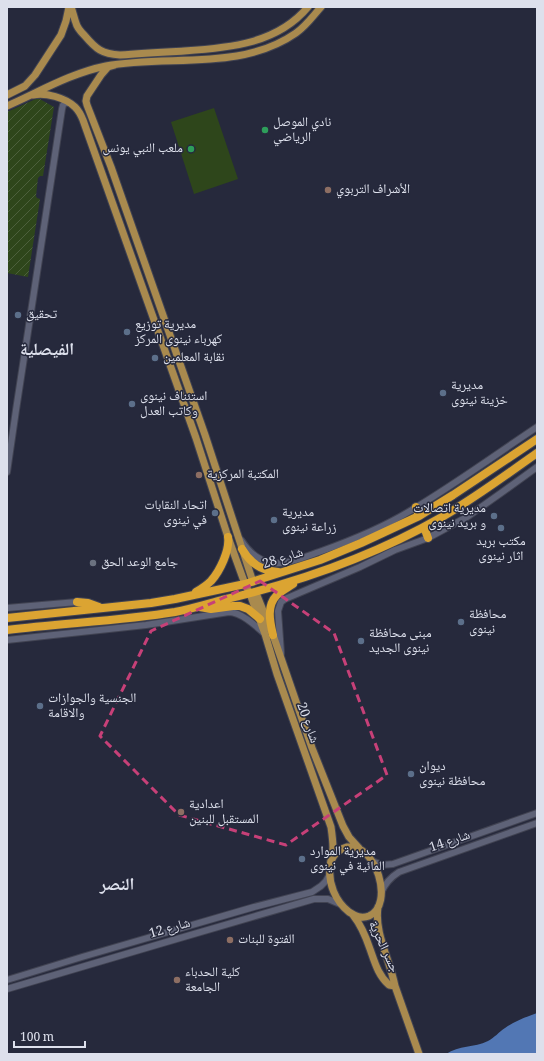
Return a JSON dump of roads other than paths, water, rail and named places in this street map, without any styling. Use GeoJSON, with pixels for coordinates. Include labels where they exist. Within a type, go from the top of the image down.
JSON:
{"type":"FeatureCollection","features":[{"type":"Feature","properties":{"kind":"highway","name":"شارع 28"},"geometry":{"type":"LineString","coordinates":[[7,618],[151,603],[249,583],[320,560],[419,516],[465,488],[537,439]]}},
{"type":"Feature","properties":{"kind":"highway","name":"شارع 28"},"geometry":{"type":"LineString","coordinates":[[7,630],[152,615],[176,611],[253,593],[304,578],[357,559],[424,527],[461,505],[537,453]]}},
{"type":"Feature","properties":{"kind":"highway"},"geometry":{"type":"LineString","coordinates":[[416,507],[419,516]]}},
{"type":"Feature","properties":{"kind":"highway"},"geometry":{"type":"LineString","coordinates":[[424,527],[428,538]]}},
{"type":"Feature","properties":{"kind":"highway"},"geometry":{"type":"LineString","coordinates":[[186,596],[202,588],[215,576],[229,544],[228,537]]}},
{"type":"Feature","properties":{"kind":"highway"},"geometry":{"type":"LineString","coordinates":[[242,549],[248,558],[257,566],[265,570],[282,572]]}},
{"type":"Feature","properties":{"kind":"highway"},"geometry":{"type":"LineString","coordinates":[[269,634],[269,612],[272,600],[279,593],[304,578]]}},
{"type":"Feature","properties":{"kind":"highway"},"geometry":{"type":"LineString","coordinates":[[249,583],[253,593]]}},
{"type":"Feature","properties":{"kind":"highway"},"geometry":{"type":"LineString","coordinates":[[77,602],[104,607]]}},
{"type":"Feature","properties":{"kind":"highway"},"geometry":{"type":"LineString","coordinates":[[195,607],[211,609],[240,606],[248,609],[260,619]]}},
{"type":"Feature","properties":{"kind":"highway"},"geometry":{"type":"LineString","coordinates":[[7,638],[15,631],[23,628]]}},
{"type":"Feature","properties":{"kind":"main road"},"geometry":{"type":"LineString","coordinates":[[70,7],[78,28],[94,46],[106,53],[120,55],[216,48],[243,44],[269,36],[289,25],[308,7]]}},
{"type":"Feature","properties":{"kind":"main road"},"geometry":{"type":"LineString","coordinates":[[7,94],[25,86],[30,81],[53,48],[64,28],[70,7]]}},
{"type":"Feature","properties":{"kind":"main road"},"geometry":{"type":"LineString","coordinates":[[7,106],[75,75],[92,69],[115,65],[218,59],[254,52],[282,41],[301,29],[321,7]]}},
{"type":"Feature","properties":{"kind":"main road"},"geometry":{"type":"LineString","coordinates":[[216,48],[218,59]]}},
{"type":"Feature","properties":{"kind":"main road"},"geometry":{"type":"LineString","coordinates":[[115,65],[106,69],[92,88],[87,96],[87,106],[205,435],[237,532],[249,583]]}},
{"type":"Feature","properties":{"kind":"main road"},"geometry":{"type":"LineString","coordinates":[[33,95],[46,94],[70,103],[77,109],[83,120],[196,438],[228,537],[249,583]]}},
{"type":"Feature","properties":{"kind":"main road","name":"شارع 20"},"geometry":{"type":"LineString","coordinates":[[253,593],[269,634],[283,663],[314,752],[343,826],[352,841],[360,850]]}},
{"type":"Feature","properties":{"kind":"main road","name":"شارع 20"},"geometry":{"type":"LineString","coordinates":[[253,593],[260,619],[269,634],[277,674],[331,826],[333,847],[331,861]]}},
{"type":"Feature","properties":{"kind":"main road"},"geometry":{"type":"LineString","coordinates":[[346,847],[360,850],[372,861],[380,881],[381,895],[378,906],[374,913],[366,917],[358,917],[351,914],[340,904],[331,887],[331,861],[337,852],[346,847]]}},
{"type":"Feature","properties":{"kind":"main road","name":"جسر الحرية"},"geometry":{"type":"LineString","coordinates":[[378,906],[377,920],[379,930],[395,986],[419,1054]]}},
{"type":"Feature","properties":{"kind":"main road","name":"جسر الحرية"},"geometry":{"type":"LineString","coordinates":[[351,914],[362,929],[380,975],[389,986],[395,986]]}},
{"type":"Feature","properties":{"kind":"street"},"geometry":{"type":"LineString","coordinates":[[7,472],[63,106],[65,103],[70,103]]}},
{"type":"Feature","properties":{"kind":"street"},"geometry":{"type":"LineString","coordinates":[[237,532],[252,553],[262,559],[271,563],[292,561],[344,542],[393,520],[445,489],[537,427]]}},
{"type":"Feature","properties":{"kind":"street"},"geometry":{"type":"LineString","coordinates":[[283,663],[278,617],[281,602],[395,550],[428,538],[467,517],[502,494],[537,466]]}},
{"type":"Feature","properties":{"kind":"street"},"geometry":{"type":"LineString","coordinates":[[7,608],[77,602]]}},
{"type":"Feature","properties":{"kind":"street"},"geometry":{"type":"LineString","coordinates":[[7,638],[146,625],[233,612],[269,634]]}},
{"type":"Feature","properties":{"kind":"street","name":"شارع 14"},"geometry":{"type":"LineString","coordinates":[[372,861],[382,865],[393,864],[537,813]]}},
{"type":"Feature","properties":{"kind":"street","name":"شارع 14"},"geometry":{"type":"LineString","coordinates":[[381,895],[391,877],[400,872],[537,823]]}},
{"type":"Feature","properties":{"kind":"street","name":"شارع 12"},"geometry":{"type":"LineString","coordinates":[[7,980],[254,907],[312,892],[321,886],[330,874]]}},
{"type":"Feature","properties":{"kind":"street","name":"شارع 12"},"geometry":{"type":"LineString","coordinates":[[7,989],[314,899],[328,899],[340,904]]}},
{"type":"Feature","properties":{"kind":"street"},"geometry":{"type":"LineString","coordinates":[[161,935],[163,943]]}},
{"type":"Feature","properties":{"kind":"street"},"geometry":{"type":"LineString","coordinates":[[58,965],[60,973]]}},
{"type":"Feature","properties":{"kind":"water"},"geometry":{"type":"Polygon","coordinates":[[[537,1013],[537,1054],[446,1054],[456,1049],[477,1045],[488,1041],[513,1023],[537,1013]]]}},
{"type":"Feature","properties":{"kind":"place","name":"نادي الموصل الرياضي"},"geometry":{"type":"Point","coordinates":[265,130]}},
{"type":"Feature","properties":{"kind":"place","name":"ملعب النبي يونس"},"geometry":{"type":"Point","coordinates":[191,149]}},
{"type":"Feature","properties":{"kind":"place","name":"الأشراف التربوي"},"geometry":{"type":"Point","coordinates":[328,190]}},
{"type":"Feature","properties":{"kind":"place","name":"تحقيق"},"geometry":{"type":"Point","coordinates":[18,315]}},
{"type":"Feature","properties":{"kind":"place","name":"مديرية توزيع كهرباء نينوى المركز"},"geometry":{"type":"Point","coordinates":[127,332]}},
{"type":"Feature","properties":{"kind":"place","name":"نقابة المعلمين"},"geometry":{"type":"Point","coordinates":[155,358]}},
{"type":"Feature","properties":{"kind":"place","name":"مديرية خزينة نينوى"},"geometry":{"type":"Point","coordinates":[443,393]}},
{"type":"Feature","properties":{"kind":"place","name":"استئناف نينوى وكاتب العدل"},"geometry":{"type":"Point","coordinates":[132,404]}},
{"type":"Feature","properties":{"kind":"place","name":"المكتبة المركزية"},"geometry":{"type":"Point","coordinates":[199,475]}},
{"type":"Feature","properties":{"kind":"place","name":"اتحاد النقابات في نينوى"},"geometry":{"type":"Point","coordinates":[215,513]}},
{"type":"Feature","properties":{"kind":"place","name":"مديرية اتصالات و بريد نينوى"},"geometry":{"type":"Point","coordinates":[494,516]}},
{"type":"Feature","properties":{"kind":"place","name":"مديرية زراعة نينوى"},"geometry":{"type":"Point","coordinates":[274,520]}},
{"type":"Feature","properties":{"kind":"place","name":"مكتب بريد اثار نينوى"},"geometry":{"type":"Point","coordinates":[501,528]}},
{"type":"Feature","properties":{"kind":"place","name":"جامع الوعد الحق"},"geometry":{"type":"Point","coordinates":[93,563]}},
{"type":"Feature","properties":{"kind":"place","name":"محافظة نينوى"},"geometry":{"type":"Point","coordinates":[461,622]}},
{"type":"Feature","properties":{"kind":"place","name":"مبنى محافظة نينوى الجديد"},"geometry":{"type":"Point","coordinates":[361,641]}},
{"type":"Feature","properties":{"kind":"place","name":"الجنسية والجوازات والاقامة"},"geometry":{"type":"Point","coordinates":[40,706]}},
{"type":"Feature","properties":{"kind":"place","name":"ديوان محافظة نينوى"},"geometry":{"type":"Point","coordinates":[411,774]}},
{"type":"Feature","properties":{"kind":"place","name":"اعدادية المستقبل للبنين"},"geometry":{"type":"Point","coordinates":[181,812]}},
{"type":"Feature","properties":{"kind":"place","name":"مديرية الموارد المائية في نينوى"},"geometry":{"type":"Point","coordinates":[302,859]}},
{"type":"Feature","properties":{"kind":"place","name":"الفتوة للبنات"},"geometry":{"type":"Point","coordinates":[230,940]}},
{"type":"Feature","properties":{"kind":"place","name":"كلية الحدباء الجامعة"},"geometry":{"type":"Point","coordinates":[177,980]}},
{"type":"Feature","properties":{"kind":"district","name":"الفيصلية"},"geometry":{"type":"Point","coordinates":[47,351]}},
{"type":"Feature","properties":{"kind":"district","name":"النصر"},"geometry":{"type":"Point","coordinates":[117,886]}}]}
